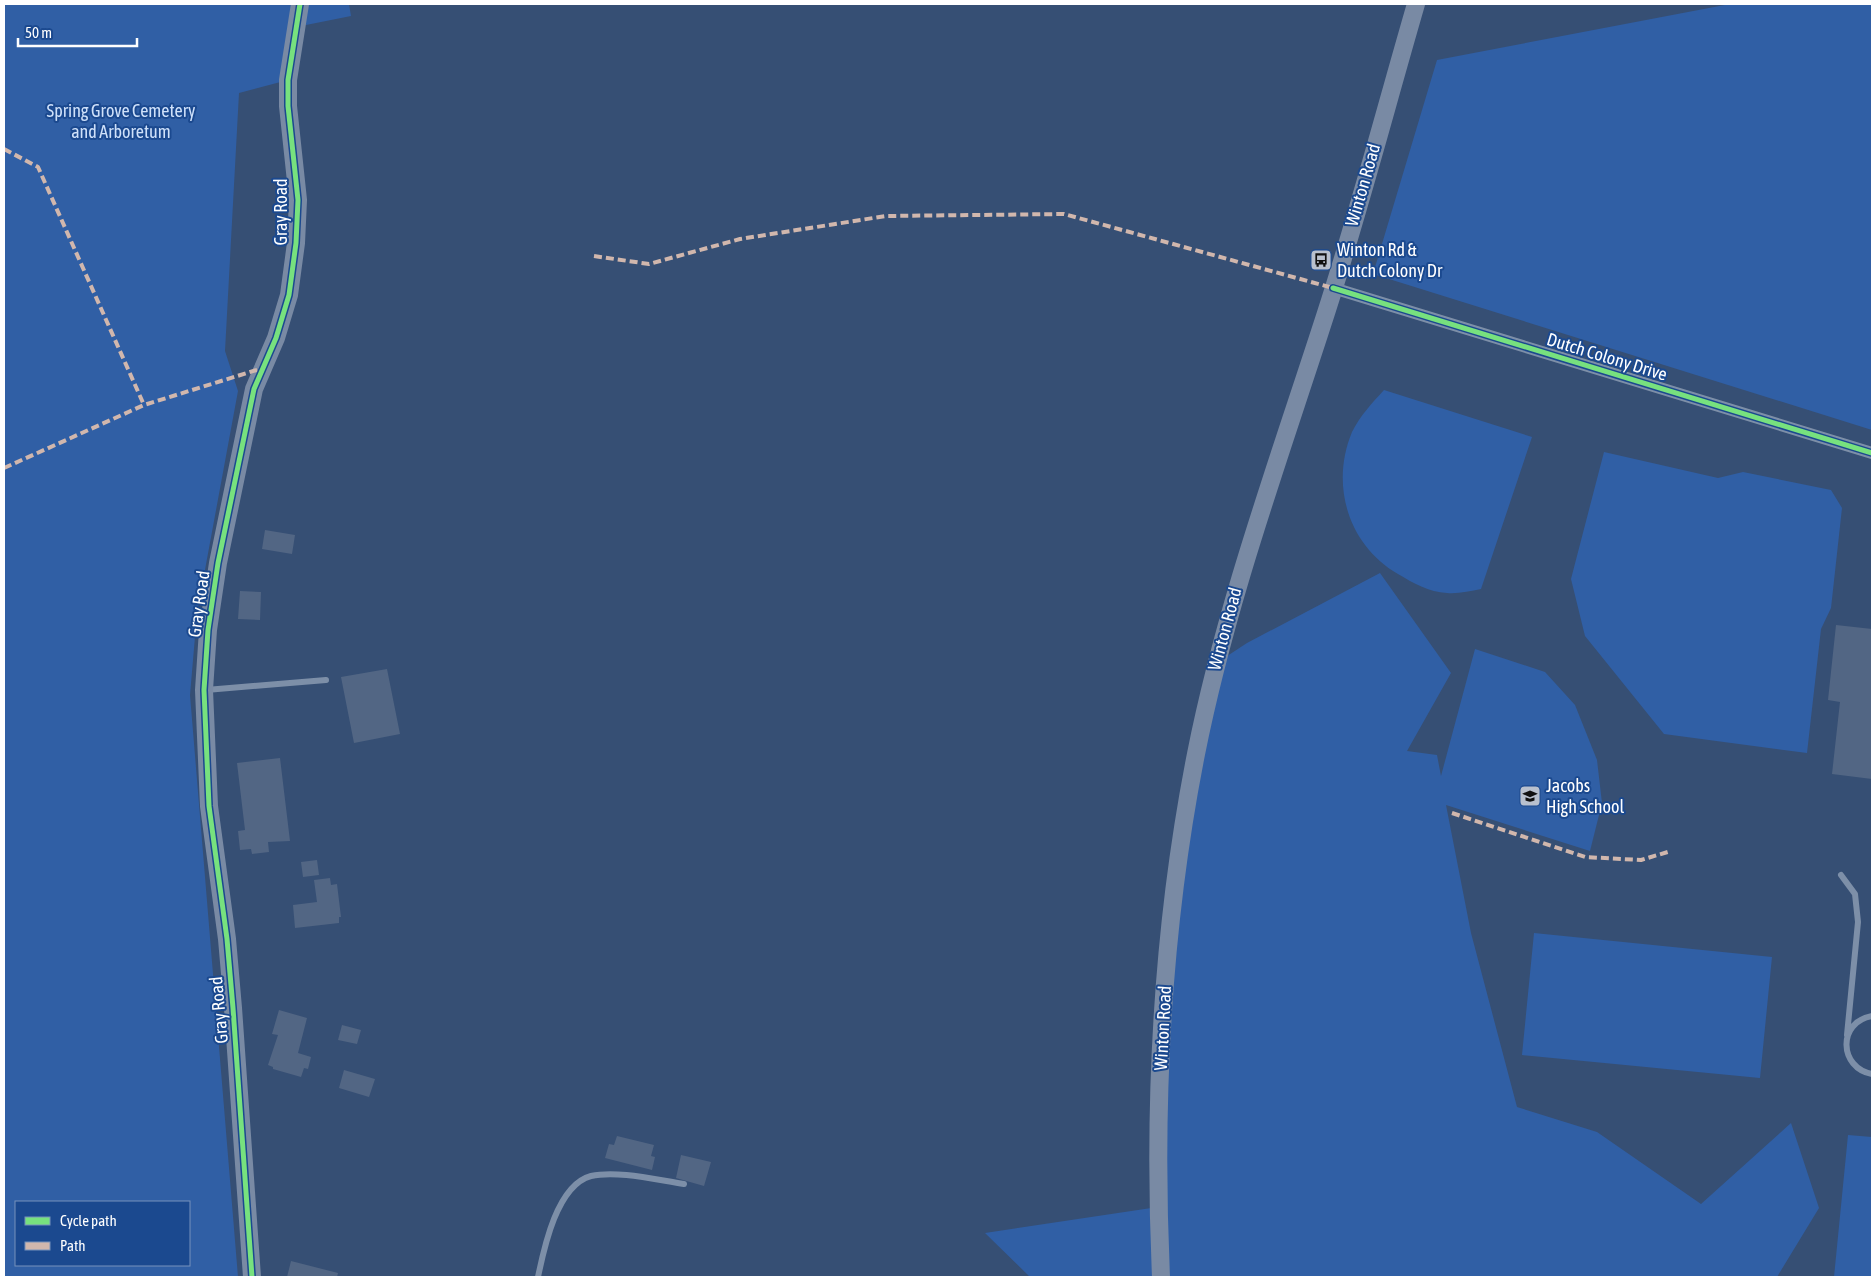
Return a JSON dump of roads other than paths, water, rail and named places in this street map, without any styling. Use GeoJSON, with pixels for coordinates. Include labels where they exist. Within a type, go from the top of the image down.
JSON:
{"type":"FeatureCollection","features":[{"type":"Feature","properties":{"kind":"main road","name":"Gray Road"},"geometry":{"type":"LineString","coordinates":[[252,1277],[233,1008],[209,806],[204,690],[208,630],[218,563],[252,399],[276,338],[289,295],[296,243],[298,200],[291,143],[288,80],[300,4]]}},
{"type":"Feature","properties":{"kind":"main road","name":"Winton Road"},"geometry":{"type":"LineString","coordinates":[[1161,1277],[1158,1110],[1162,1023],[1170,929],[1181,837],[1192,773],[1216,664],[1240,575],[1334,288],[1416,4]]}},
{"type":"Feature","properties":{"kind":"street","name":"Dutch Colony Drive"},"geometry":{"type":"LineString","coordinates":[[1334,288],[1872,453]]}},
{"type":"Feature","properties":{"kind":"lane"},"geometry":{"type":"LineString","coordinates":[[204,690],[326,680]]}},
{"type":"Feature","properties":{"kind":"lane"},"geometry":{"type":"LineString","coordinates":[[1841,875],[1855,894],[1858,922],[1845,1045],[1847,1055],[1856,1067],[1872,1074]]}},
{"type":"Feature","properties":{"kind":"lane"},"geometry":{"type":"LineString","coordinates":[[1847,1035],[1856,1022],[1872,1016]]}},
{"type":"Feature","properties":{"kind":"lane"},"geometry":{"type":"LineString","coordinates":[[538,1277],[548,1230],[568,1192],[590,1176],[617,1175],[684,1184]]}},
{"type":"Feature","properties":{"kind":"place","name":"Winton Rd & Dutch Colony Dr"},"geometry":{"type":"Point","coordinates":[1321,260]}},
{"type":"Feature","properties":{"kind":"place","name":"Jacobs High School"},"geometry":{"type":"Point","coordinates":[1530,796]}},
{"type":"Feature","properties":{"kind":"park label","name":"Spring Grove Cemetery and Arboretum"},"geometry":{"type":"Point","coordinates":[121,121]}}]}
